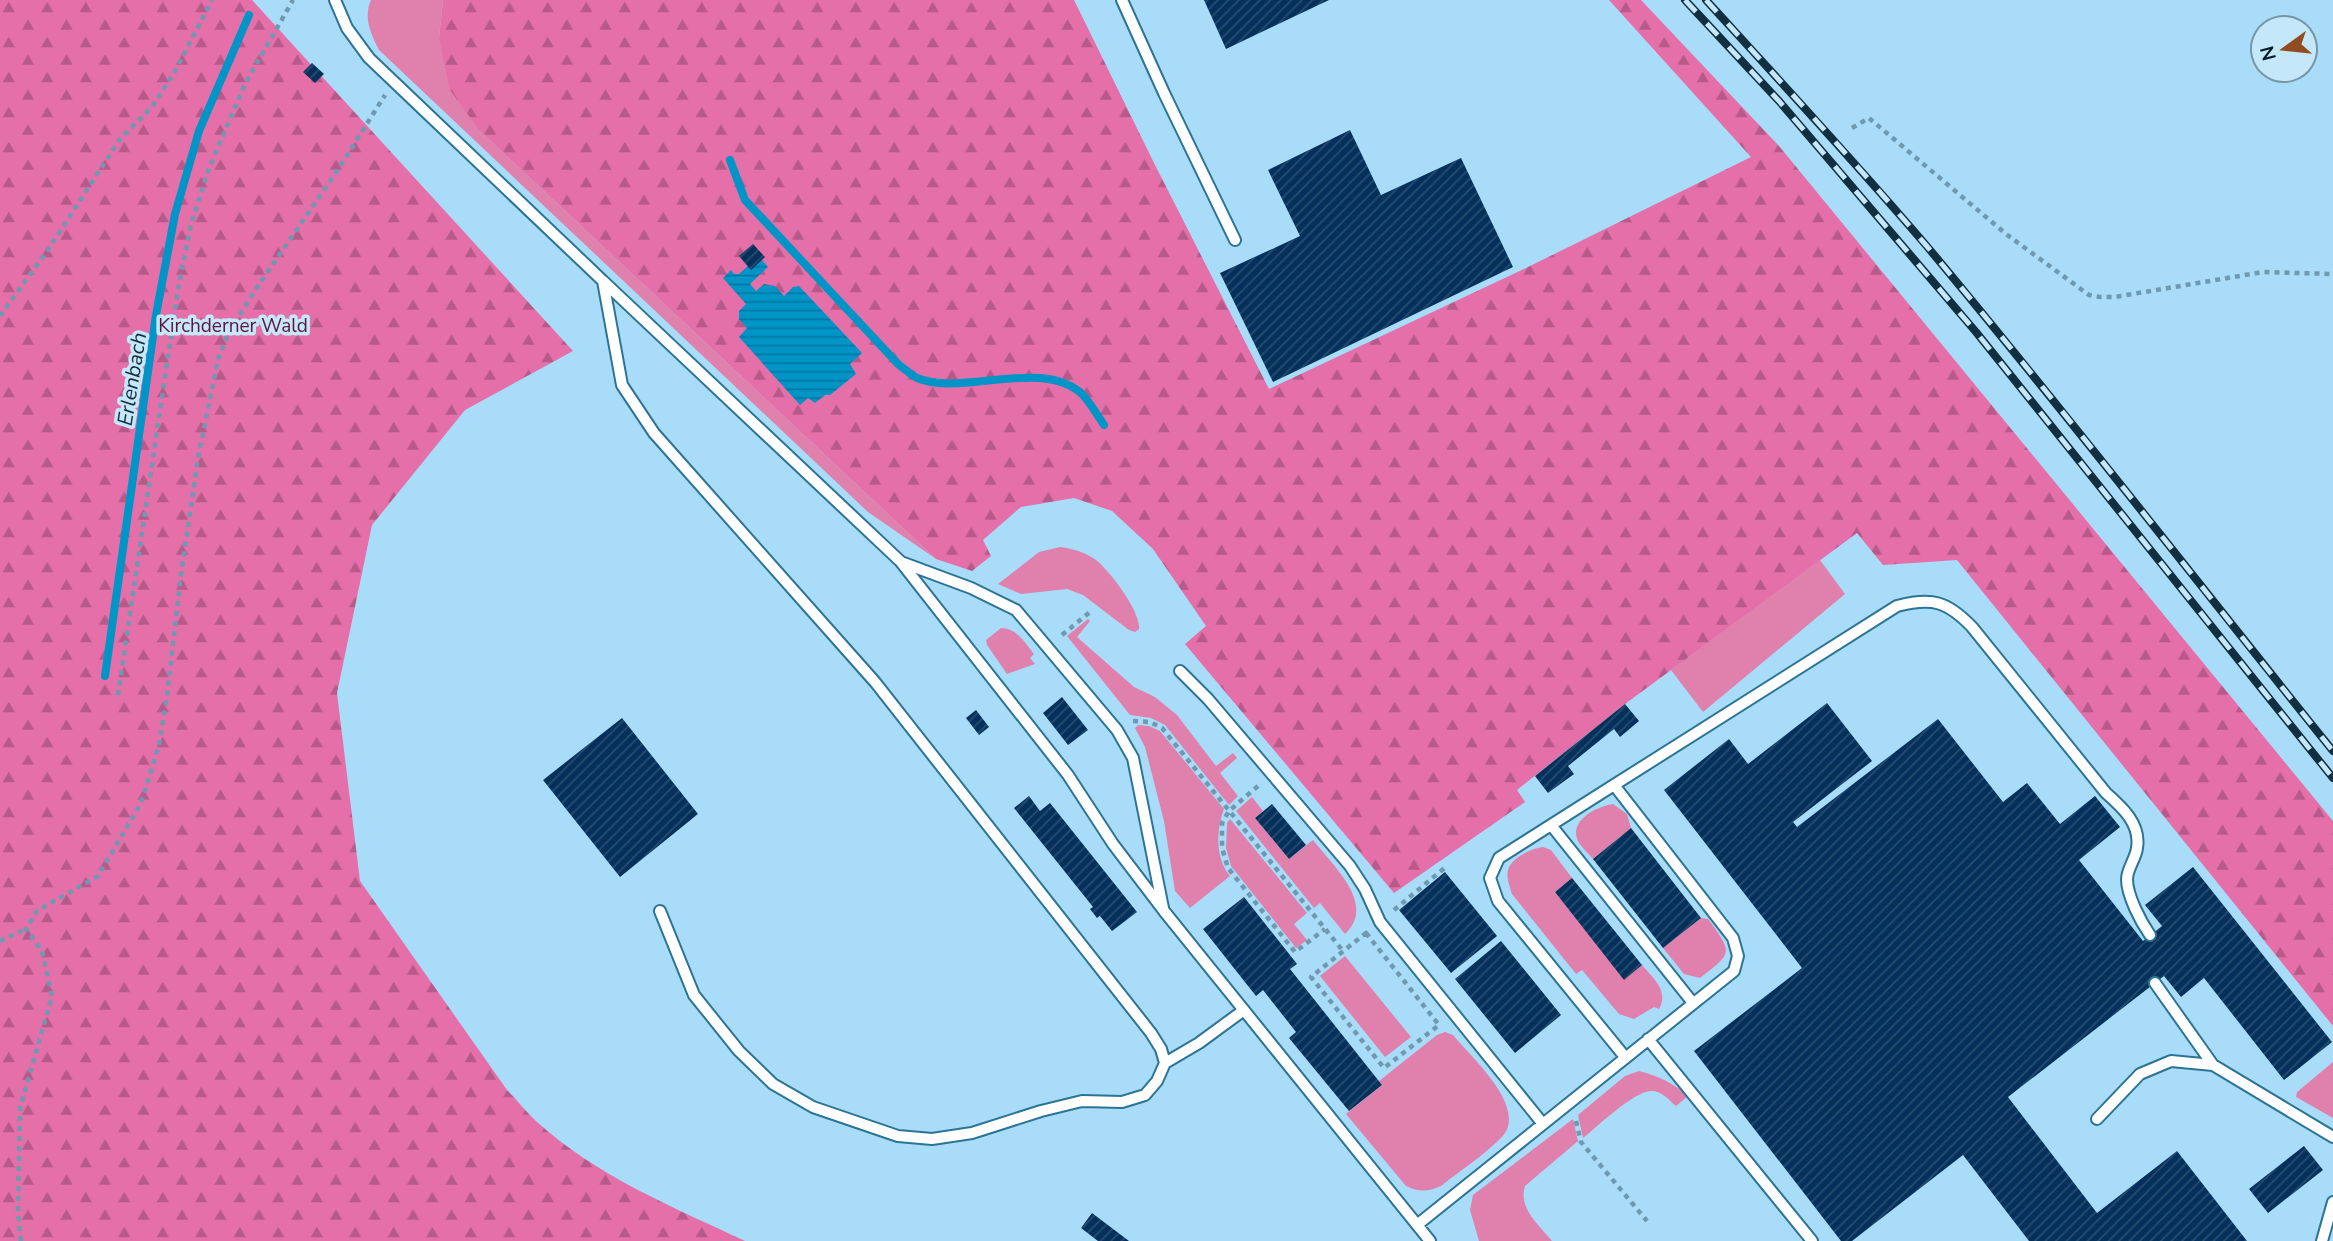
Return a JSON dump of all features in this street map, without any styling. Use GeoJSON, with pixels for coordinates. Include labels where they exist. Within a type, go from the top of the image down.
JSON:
{"type":"FeatureCollection","features":[{"type":"Feature","properties":{"kind":"lane"},"geometry":{"type":"LineString","coordinates":[[335,0],[347,28],[369,58],[392,82],[900,561],[1068,775],[1112,844],[1164,911],[1430,1241]]}},
{"type":"Feature","properties":{"kind":"lane"},"geometry":{"type":"LineString","coordinates":[[1122,0],[1236,240]]}},
{"type":"Feature","properties":{"kind":"lane"},"geometry":{"type":"LineString","coordinates":[[603,281],[622,385],[654,433],[875,682],[1151,1032],[1161,1049],[1165,1063]]}},
{"type":"Feature","properties":{"kind":"lane"},"geometry":{"type":"LineString","coordinates":[[900,561],[971,588],[1016,610],[1117,730],[1133,758],[1164,911]]}},
{"type":"Feature","properties":{"kind":"lane"},"geometry":{"type":"LineString","coordinates":[[1625,1057],[1498,901],[1490,878],[1499,858],[1897,606],[1919,600],[1955,610],[1972,627],[2106,793],[2125,809],[2135,827],[2138,847],[2127,879],[2138,917],[2150,935]]}},
{"type":"Feature","properties":{"kind":"lane"},"geometry":{"type":"LineString","coordinates":[[1180,671],[1208,699],[1350,866],[1366,889],[1380,922],[1543,1124]]}},
{"type":"Feature","properties":{"kind":"lane"},"geometry":{"type":"LineString","coordinates":[[1417,1225],[1734,971],[1738,956],[1733,938],[1614,785]]}},
{"type":"Feature","properties":{"kind":"lane"},"geometry":{"type":"LineString","coordinates":[[1551,825],[1692,1003]]}},
{"type":"Feature","properties":{"kind":"lane"},"geometry":{"type":"LineString","coordinates":[[660,911],[694,995],[756,1068],[773,1084],[813,1107],[898,1136],[932,1139],[972,1133],[1082,1101],[1122,1102],[1144,1095],[1157,1081],[1165,1063],[1199,1043],[1244,1010]]}},
{"type":"Feature","properties":{"kind":"lane"},"geometry":{"type":"LineString","coordinates":[[2155,983],[2213,1065],[2333,1137]]}},
{"type":"Feature","properties":{"kind":"lane"},"geometry":{"type":"LineString","coordinates":[[1648,1039],[1812,1241]]}},
{"type":"Feature","properties":{"kind":"lane"},"geometry":{"type":"LineString","coordinates":[[2097,1119],[2140,1074],[2171,1060],[2213,1065]]}},
{"type":"Feature","properties":{"kind":"lane"},"geometry":{"type":"LineString","coordinates":[[2322,1241],[2333,1202]]}},
{"type":"Feature","properties":{"kind":"path"},"geometry":{"type":"LineString","coordinates":[[0,316],[49,248],[120,139],[152,107],[174,73],[212,0]]}},
{"type":"Feature","properties":{"kind":"path"},"geometry":{"type":"LineString","coordinates":[[118,695],[178,289],[191,224],[209,168],[245,84],[293,0]]}},
{"type":"Feature","properties":{"kind":"path"},"geometry":{"type":"LineString","coordinates":[[0,941],[26,929],[37,911],[98,876],[141,803],[159,745],[184,548],[198,458],[218,359],[229,332],[256,289],[339,168],[392,82]]}},
{"type":"Feature","properties":{"kind":"path"},"geometry":{"type":"LineString","coordinates":[[1852,128],[1869,118],[2006,234],[2090,295],[2100,298],[2115,297],[2263,272],[2333,274]]}},
{"type":"Feature","properties":{"kind":"path"},"geometry":{"type":"LineString","coordinates":[[1062,635],[1090,612]]}},
{"type":"Feature","properties":{"kind":"path"},"geometry":{"type":"LineString","coordinates":[[1132,721],[1150,722],[1162,728],[1343,951]]}},
{"type":"Feature","properties":{"kind":"path"},"geometry":{"type":"LineString","coordinates":[[1271,774],[1229,811],[1222,823],[1222,848],[1228,868],[1296,952],[1325,929]]}},
{"type":"Feature","properties":{"kind":"path"},"geometry":{"type":"LineString","coordinates":[[1394,911],[1447,866]]}},
{"type":"Feature","properties":{"kind":"path"},"geometry":{"type":"LineString","coordinates":[[21,1241],[18,1211],[20,1108],[51,996],[42,951],[26,929]]}},
{"type":"Feature","properties":{"kind":"path"},"geometry":{"type":"LineString","coordinates":[[1366,933],[1439,1025],[1384,1068],[1311,977],[1343,951],[1366,933]]}},
{"type":"Feature","properties":{"kind":"path"},"geometry":{"type":"LineString","coordinates":[[1575,1117],[1581,1142],[1647,1221]]}},
{"type":"Feature","properties":{"kind":"shaded area"},"geometry":{"type":"Polygon","coordinates":[[[371,0],[443,0],[439,38],[480,131],[936,559],[868,512],[379,50],[368,20],[371,0]]]}},
{"type":"Feature","properties":{"kind":"shaded area"},"geometry":{"type":"Polygon","coordinates":[[[1060,547],[1083,553],[1102,565],[1130,603],[1139,629],[1135,632],[1129,630],[1083,595],[1067,589],[1021,594],[998,584],[1039,552],[1060,547]]]}},
{"type":"Feature","properties":{"kind":"shaded area"},"geometry":{"type":"Polygon","coordinates":[[[1820,560],[1845,594],[1703,712],[1671,670],[1820,560]]]}},
{"type":"Feature","properties":{"kind":"shaded area"},"geometry":{"type":"Polygon","coordinates":[[[1088,619],[1090,621],[1077,637],[1134,687],[1155,697],[1177,715],[1216,766],[1233,753],[1237,758],[1220,773],[1238,796],[1229,805],[1165,725],[1151,718],[1130,715],[1067,636],[1088,619]]]}},
{"type":"Feature","properties":{"kind":"shaded area"},"geometry":{"type":"Polygon","coordinates":[[[1001,628],[1020,637],[1034,654],[1030,658],[1035,664],[1007,674],[986,640],[1001,628]]]}},
{"type":"Feature","properties":{"kind":"shaded area"},"geometry":{"type":"Polygon","coordinates":[[[1138,725],[1160,731],[1224,809],[1218,844],[1225,869],[1230,876],[1190,908],[1175,891],[1164,821],[1145,747],[1135,728],[1138,725]]]}},
{"type":"Feature","properties":{"kind":"shaded area"},"geometry":{"type":"Polygon","coordinates":[[[1252,797],[1263,811],[1255,818],[1289,859],[1313,840],[1340,873],[1354,898],[1356,910],[1354,922],[1345,934],[1320,903],[1314,908],[1236,811],[1252,797]]]}},
{"type":"Feature","properties":{"kind":"shaded area"},"geometry":{"type":"Polygon","coordinates":[[[1613,804],[1627,814],[1631,828],[1593,859],[1578,841],[1577,827],[1586,815],[1613,804]]]}},
{"type":"Feature","properties":{"kind":"shaded area"},"geometry":{"type":"Polygon","coordinates":[[[1230,819],[1307,913],[1294,924],[1307,940],[1296,948],[1231,866],[1226,848],[1227,823],[1230,819]]]}},
{"type":"Feature","properties":{"kind":"shaded area"},"geometry":{"type":"Polygon","coordinates":[[[1543,847],[1551,850],[1572,878],[1555,892],[1624,979],[1642,965],[1651,975],[1661,991],[1662,1003],[1659,1009],[1654,1007],[1634,1019],[1619,1014],[1582,970],[1576,974],[1512,894],[1508,870],[1513,861],[1522,854],[1543,847]]]}},
{"type":"Feature","properties":{"kind":"shaded area"},"geometry":{"type":"Polygon","coordinates":[[[1701,918],[1708,919],[1722,939],[1726,952],[1719,963],[1700,978],[1684,974],[1663,948],[1701,918]]]}},
{"type":"Feature","properties":{"kind":"shaded area"},"geometry":{"type":"Polygon","coordinates":[[[1345,956],[1411,1037],[1385,1057],[1320,976],[1345,956]]]}},
{"type":"Feature","properties":{"kind":"shaded area"},"geometry":{"type":"Polygon","coordinates":[[[1445,1032],[1453,1035],[1495,1084],[1504,1099],[1508,1126],[1494,1145],[1441,1186],[1419,1190],[1406,1186],[1346,1114],[1382,1085],[1379,1081],[1437,1035],[1445,1032]]]}},
{"type":"Feature","properties":{"kind":"shaded area"},"geometry":{"type":"Polygon","coordinates":[[[2333,1062],[2333,1118],[2296,1097],[2297,1092],[2333,1062]]]}},
{"type":"Feature","properties":{"kind":"shaded area"},"geometry":{"type":"Polygon","coordinates":[[[1639,1071],[1665,1080],[1688,1096],[1676,1106],[1659,1092],[1645,1092],[1626,1103],[1583,1138],[1578,1115],[1625,1076],[1639,1071]]]}},
{"type":"Feature","properties":{"kind":"shaded area"},"geometry":{"type":"Polygon","coordinates":[[[1573,1119],[1578,1141],[1525,1186],[1524,1201],[1527,1209],[1552,1241],[1479,1241],[1470,1210],[1473,1195],[1573,1119]]]}},
{"type":"Feature","properties":{"kind":"green space","name":"Kirchderner Wald"},"geometry":{"type":"Polygon","coordinates":[[[0,0],[252,0],[573,351],[465,410],[372,525],[337,693],[360,881],[507,1090],[536,1121],[584,1158],[636,1189],[745,1241],[0,1241],[0,0]]]}},
{"type":"Feature","properties":{"kind":"green space"},"geometry":{"type":"Polygon","coordinates":[[[443,0],[1074,0],[1269,389],[1528,267],[1751,157],[1609,0],[1641,0],[1779,146],[2333,821],[2333,1026],[1957,560],[1883,565],[1857,533],[1625,704],[1517,790],[1525,802],[1394,893],[1185,644],[1206,626],[1153,549],[1112,511],[1074,498],[1021,507],[983,540],[991,556],[972,571],[936,559],[480,131],[450,90],[439,38],[443,0]]]}},
{"type":"Feature","properties":{"kind":"water"},"geometry":{"type":"Polygon","coordinates":[[[762,260],[768,267],[750,284],[756,291],[764,284],[775,286],[784,296],[793,287],[799,286],[862,353],[850,364],[856,374],[830,395],[825,395],[815,403],[808,398],[800,405],[739,337],[747,328],[739,319],[739,311],[746,304],[723,278],[731,270],[734,274],[739,274],[748,266],[762,260]]]}},
{"type":"Feature","properties":{"kind":"building"},"geometry":{"type":"Polygon","coordinates":[[[1204,0],[1329,0],[1226,49],[1204,0]]]}},
{"type":"Feature","properties":{"kind":"building"},"geometry":{"type":"Polygon","coordinates":[[[312,63],[324,74],[315,83],[303,72],[312,63]]]}},
{"type":"Feature","properties":{"kind":"building"},"geometry":{"type":"Polygon","coordinates":[[[1350,130],[1381,195],[1461,158],[1513,267],[1273,382],[1220,273],[1300,236],[1268,170],[1350,130]]]}},
{"type":"Feature","properties":{"kind":"building"},"geometry":{"type":"Polygon","coordinates":[[[753,244],[765,257],[751,270],[739,256],[753,244]]]}},
{"type":"Feature","properties":{"kind":"building"},"geometry":{"type":"Polygon","coordinates":[[[1062,697],[1088,730],[1068,745],[1043,713],[1062,697]]]}},
{"type":"Feature","properties":{"kind":"building"},"geometry":{"type":"Polygon","coordinates":[[[1827,703],[1872,761],[1793,822],[1797,827],[1938,719],[2003,802],[2027,783],[2060,824],[2095,796],[2120,827],[2079,860],[2143,941],[2162,926],[2145,905],[2193,867],[2332,1042],[2284,1080],[2204,978],[2181,997],[2164,976],[2008,1097],[2097,1213],[2177,1151],[2247,1241],[2029,1241],[1963,1155],[1852,1241],[1841,1241],[1694,1051],[1802,968],[1664,790],[1729,739],[1748,764],[1827,703]]]}},
{"type":"Feature","properties":{"kind":"building"},"geometry":{"type":"Polygon","coordinates":[[[1625,704],[1639,721],[1620,737],[1614,729],[1568,766],[1574,774],[1548,793],[1535,776],[1625,704]]]}},
{"type":"Feature","properties":{"kind":"building"},"geometry":{"type":"Polygon","coordinates":[[[976,710],[989,727],[979,735],[966,718],[976,710]]]}},
{"type":"Feature","properties":{"kind":"building"},"geometry":{"type":"Polygon","coordinates":[[[622,718],[698,814],[620,877],[543,780],[622,718]]]}},
{"type":"Feature","properties":{"kind":"building"},"geometry":{"type":"Polygon","coordinates":[[[1029,796],[1040,811],[1050,803],[1137,912],[1112,931],[1100,916],[1097,918],[1090,909],[1093,907],[1014,808],[1029,796]]]}},
{"type":"Feature","properties":{"kind":"building"},"geometry":{"type":"Polygon","coordinates":[[[1272,804],[1306,845],[1289,859],[1255,818],[1272,804]]]}},
{"type":"Feature","properties":{"kind":"building"},"geometry":{"type":"Polygon","coordinates":[[[1631,828],[1701,918],[1663,948],[1593,859],[1631,828]]]}},
{"type":"Feature","properties":{"kind":"building"},"geometry":{"type":"Polygon","coordinates":[[[1445,872],[1497,936],[1451,973],[1399,910],[1445,872]]]}},
{"type":"Feature","properties":{"kind":"building"},"geometry":{"type":"Polygon","coordinates":[[[1572,878],[1642,965],[1624,980],[1555,892],[1572,878]]]}},
{"type":"Feature","properties":{"kind":"building"},"geometry":{"type":"Polygon","coordinates":[[[1244,897],[1297,964],[1290,969],[1382,1085],[1349,1111],[1289,1038],[1296,1032],[1263,990],[1256,996],[1203,929],[1244,897]]]}},
{"type":"Feature","properties":{"kind":"building"},"geometry":{"type":"Polygon","coordinates":[[[1501,941],[1561,1015],[1515,1053],[1455,979],[1501,941]]]}},
{"type":"Feature","properties":{"kind":"building"},"geometry":{"type":"Polygon","coordinates":[[[2304,1146],[2323,1170],[2268,1213],[2249,1189],[2304,1146]]]}},
{"type":"Feature","properties":{"kind":"building"},"geometry":{"type":"Polygon","coordinates":[[[1092,1213],[1129,1241],[1098,1241],[1081,1228],[1092,1213]]]}},
{"type":"Feature","properties":{"kind":"waterway","name":"Erlenbach"},"geometry":{"type":"LineString","coordinates":[[105,676],[156,315],[175,214],[199,131],[249,15]]}},
{"type":"Feature","properties":{"kind":"waterway"},"geometry":{"type":"LineString","coordinates":[[730,160],[745,200],[899,365],[912,375],[935,383],[1024,378],[1065,383],[1082,394],[1104,425]]}},
{"type":"Feature","properties":{"kind":"railway"},"geometry":{"type":"LineString","coordinates":[[1685,0],[1779,101],[1976,332],[2333,778]]}},
{"type":"Feature","properties":{"kind":"railway"},"geometry":{"type":"LineString","coordinates":[[1706,0],[1925,244],[2333,751]]}}]}
